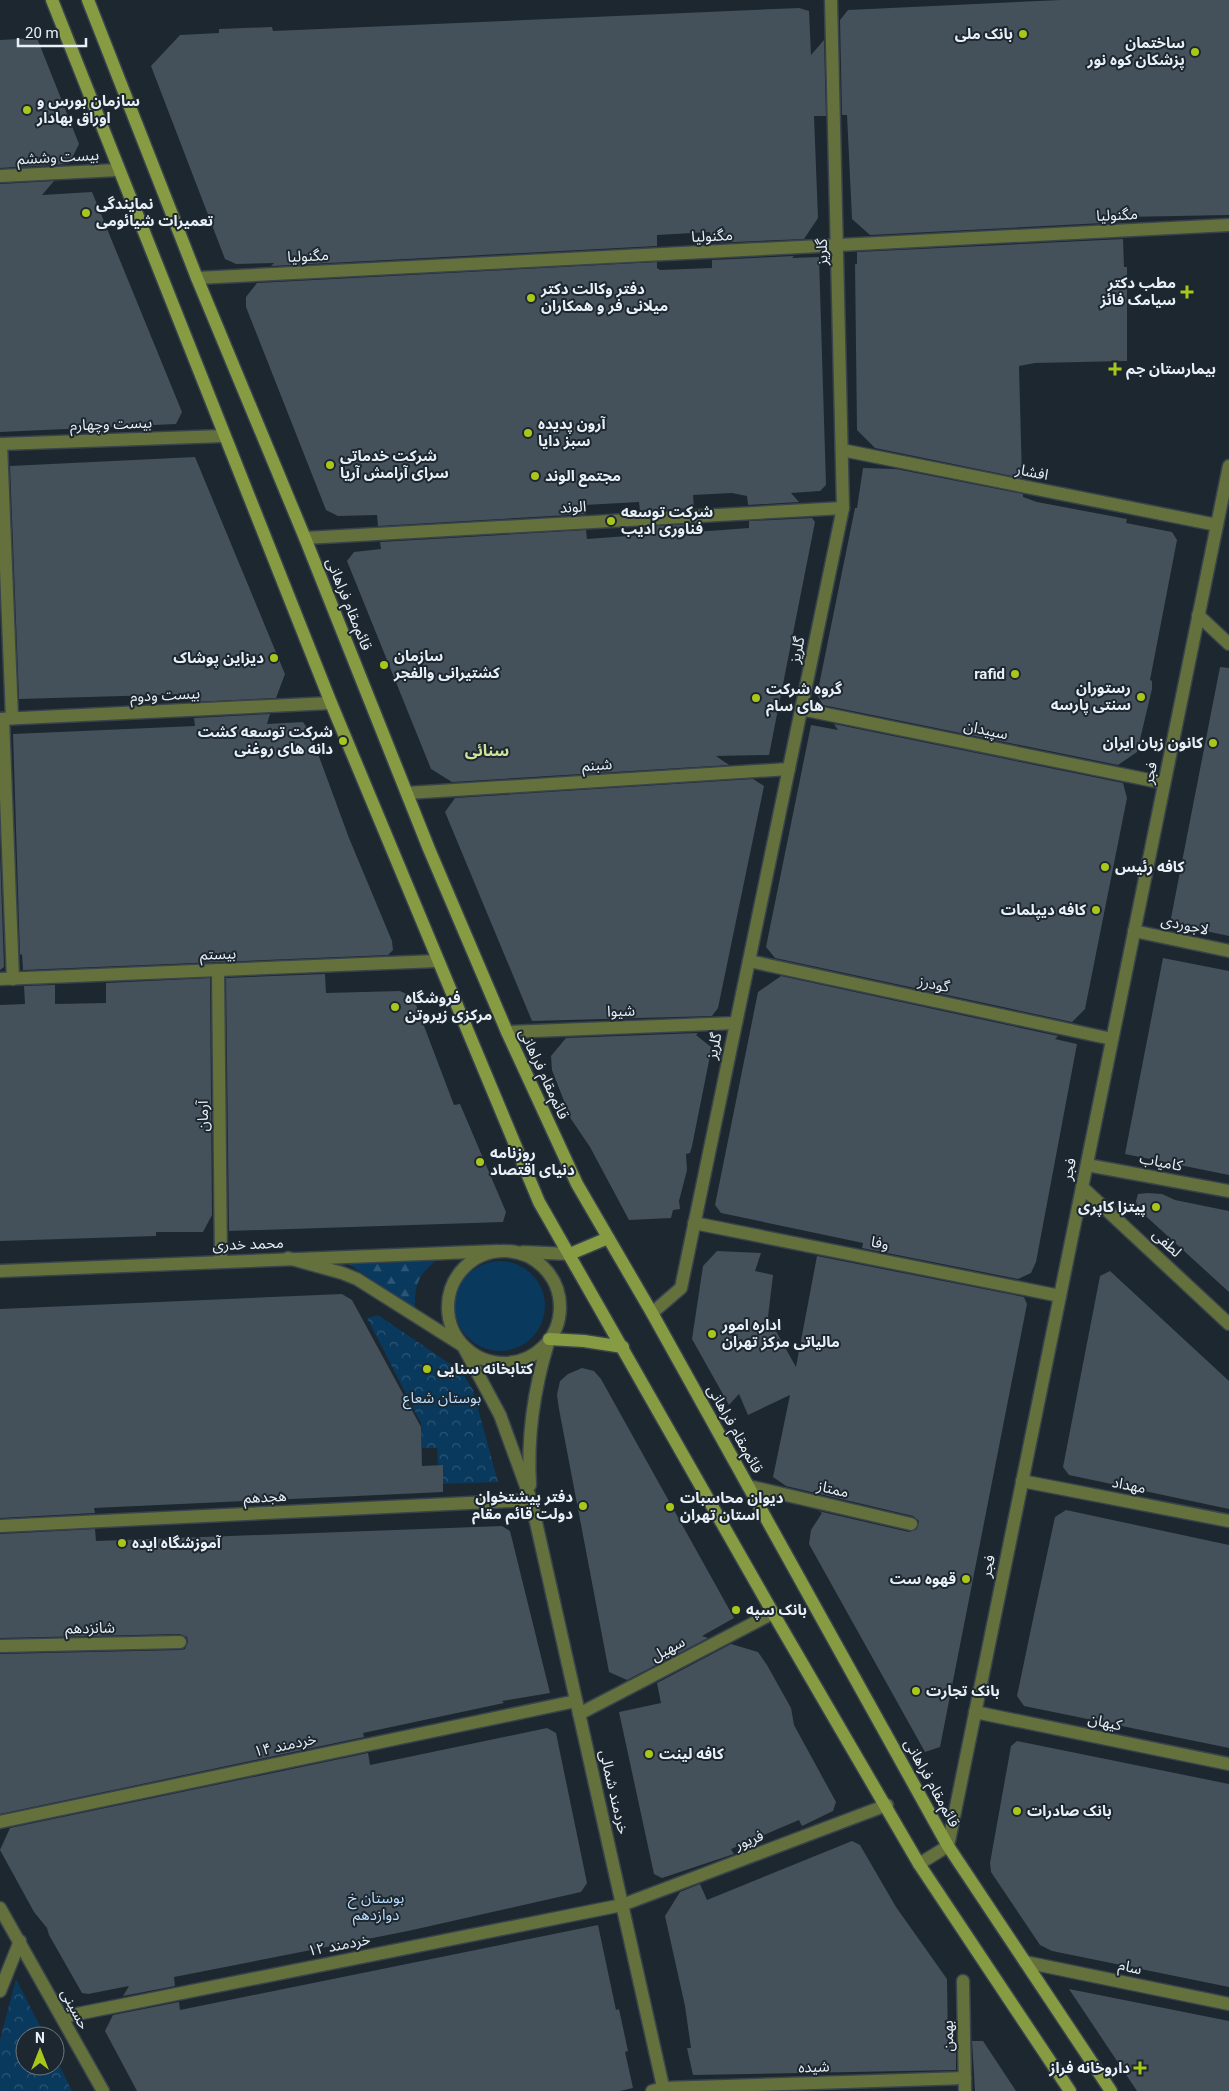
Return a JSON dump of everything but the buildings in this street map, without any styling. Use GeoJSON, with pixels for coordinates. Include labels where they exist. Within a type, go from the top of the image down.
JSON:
{"type":"FeatureCollection","features":[{"type":"Feature","properties":{"kind":"main road"},"geometry":{"type":"LineString","coordinates":[[52,0],[330,704],[539,1202],[623,1347],[772,1613],[887,1805],[919,1864],[1070,2091]]}},
{"type":"Feature","properties":{"kind":"main road","name":"قائم‌مقام فراهانی"},"geometry":{"type":"LineString","coordinates":[[88,0],[197,278],[305,538],[407,793],[507,1032],[576,1184],[652,1313],[948,1846],[1111,2091]]}},
{"type":"Feature","properties":{"kind":"main road"},"geometry":{"type":"LineString","coordinates":[[570,1254],[608,1238]]}},
{"type":"Feature","properties":{"kind":"main road"},"geometry":{"type":"LineString","coordinates":[[549,1339],[584,1341],[623,1347]]}},
{"type":"Feature","properties":{"kind":"street","name":"گلریز"},"geometry":{"type":"LineString","coordinates":[[652,1313],[681,1288],[843,508],[831,0]]}},
{"type":"Feature","properties":{"kind":"street","name":"بیست وششم"},"geometry":{"type":"LineString","coordinates":[[0,176],[118,170]]}},
{"type":"Feature","properties":{"kind":"street","name":"مگنولیا"},"geometry":{"type":"LineString","coordinates":[[197,278],[1229,225]]}},
{"type":"Feature","properties":{"kind":"street","name":"بیست وچهارم"},"geometry":{"type":"LineString","coordinates":[[0,444],[223,436]]}},
{"type":"Feature","properties":{"kind":"street"},"geometry":{"type":"LineString","coordinates":[[0,444],[5,719],[6,979]]}},
{"type":"Feature","properties":{"kind":"street","name":"افشار"},"geometry":{"type":"LineString","coordinates":[[842,450],[1217,525]]}},
{"type":"Feature","properties":{"kind":"street","name":"فجر"},"geometry":{"type":"LineString","coordinates":[[948,1846],[1229,466]]}},
{"type":"Feature","properties":{"kind":"street","name":"الوند"},"geometry":{"type":"LineString","coordinates":[[305,538],[843,508]]}},
{"type":"Feature","properties":{"kind":"street"},"geometry":{"type":"LineString","coordinates":[[1198,615],[1229,644]]}},
{"type":"Feature","properties":{"kind":"street","name":"بیست ودوم"},"geometry":{"type":"LineString","coordinates":[[5,719],[330,704]]}},
{"type":"Feature","properties":{"kind":"street","name":"سپیدان"},"geometry":{"type":"LineString","coordinates":[[801,709],[1164,783]]}},
{"type":"Feature","properties":{"kind":"street","name":"شبنم"},"geometry":{"type":"LineString","coordinates":[[407,793],[789,769]]}},
{"type":"Feature","properties":{"kind":"street","name":"لاجوردی"},"geometry":{"type":"LineString","coordinates":[[1134,931],[1229,951]]}},
{"type":"Feature","properties":{"kind":"street","name":"بیستم"},"geometry":{"type":"LineString","coordinates":[[6,979],[437,961]]}},
{"type":"Feature","properties":{"kind":"street","name":"گودرز"},"geometry":{"type":"LineString","coordinates":[[749,961],[1112,1039]]}},
{"type":"Feature","properties":{"kind":"street","name":"آرمان"},"geometry":{"type":"LineString","coordinates":[[218,970],[221,1261]]}},
{"type":"Feature","properties":{"kind":"street","name":"شیوا"},"geometry":{"type":"LineString","coordinates":[[507,1032],[736,1023]]}},
{"type":"Feature","properties":{"kind":"street","name":"کامیاب"},"geometry":{"type":"LineString","coordinates":[[1087,1165],[1229,1191]]}},
{"type":"Feature","properties":{"kind":"street","name":"لطفی"},"geometry":{"type":"LineString","coordinates":[[1082,1187],[1229,1324]]}},
{"type":"Feature","properties":{"kind":"street","name":"وفا"},"geometry":{"type":"LineString","coordinates":[[694,1223],[1060,1296]]}},
{"type":"Feature","properties":{"kind":"street"},"geometry":{"type":"LineString","coordinates":[[463,1346],[453,1331],[448,1314],[448,1297],[454,1280],[465,1266],[480,1256],[497,1251],[570,1254]]}},
{"type":"Feature","properties":{"kind":"street","name":"محمد خدری"},"geometry":{"type":"LineString","coordinates":[[0,1270],[497,1251]]}},
{"type":"Feature","properties":{"kind":"street"},"geometry":{"type":"LineString","coordinates":[[288,1258],[342,1273],[357,1280],[476,1356],[492,1361],[508,1362],[524,1359],[538,1351],[549,1339],[557,1325],[560,1310],[558,1294],[553,1280],[544,1267],[531,1257],[516,1252]]}},
{"type":"Feature","properties":{"kind":"street","name":"خردمند شمالی"},"geometry":{"type":"LineString","coordinates":[[531,1500],[529,1461],[534,1398],[549,1339]]}},
{"type":"Feature","properties":{"kind":"street","name":"خردمند شمالی"},"geometry":{"type":"LineString","coordinates":[[463,1346],[500,1415],[531,1500],[622,1905],[660,2090]]}},
{"type":"Feature","properties":{"kind":"street","name":"مهداد"},"geometry":{"type":"LineString","coordinates":[[1022,1481],[1229,1521]]}},
{"type":"Feature","properties":{"kind":"street","name":"ممتاز"},"geometry":{"type":"LineString","coordinates":[[748,1486],[911,1524]]}},
{"type":"Feature","properties":{"kind":"street","name":"هجدهم"},"geometry":{"type":"LineString","coordinates":[[0,1526],[531,1500]]}},
{"type":"Feature","properties":{"kind":"street","name":"سهیل"},"geometry":{"type":"LineString","coordinates":[[579,1714],[772,1613]]}},
{"type":"Feature","properties":{"kind":"street","name":"شانزدهم"},"geometry":{"type":"LineString","coordinates":[[0,1646],[180,1642]]}},
{"type":"Feature","properties":{"kind":"street","name":"خردمند ۱۴"},"geometry":{"type":"LineString","coordinates":[[0,1822],[576,1700]]}},
{"type":"Feature","properties":{"kind":"street","name":"کیهان"},"geometry":{"type":"LineString","coordinates":[[975,1712],[1229,1764]]}},
{"type":"Feature","properties":{"kind":"street","name":"فریور"},"geometry":{"type":"LineString","coordinates":[[622,1905],[887,1805]]}},
{"type":"Feature","properties":{"kind":"street"},"geometry":{"type":"LineString","coordinates":[[919,1864],[948,1846]]}},
{"type":"Feature","properties":{"kind":"street","name":"خردمند ۱۲"},"geometry":{"type":"LineString","coordinates":[[62,2018],[622,1905]]}},
{"type":"Feature","properties":{"kind":"street","name":"حسینی"},"geometry":{"type":"LineString","coordinates":[[2,1914],[20,1941],[103,2091]]}},
{"type":"Feature","properties":{"kind":"street"},"geometry":{"type":"LineString","coordinates":[[0,1991],[20,1941]]}},
{"type":"Feature","properties":{"kind":"street","name":"سام"},"geometry":{"type":"LineString","coordinates":[[1025,1962],[1229,2004]]}},
{"type":"Feature","properties":{"kind":"street","name":"بهمن"},"geometry":{"type":"LineString","coordinates":[[963,1980],[965,2091]]}},
{"type":"Feature","properties":{"kind":"street","name":"شیده"},"geometry":{"type":"LineString","coordinates":[[660,2090],[965,2078]]}},
{"type":"Feature","properties":{"kind":"green space"},"geometry":{"type":"Polygon","coordinates":[[[441,1256],[423,1273],[417,1284],[415,1309],[343,1260],[441,1256]]]}},
{"type":"Feature","properties":{"kind":"green space"},"geometry":{"type":"Polygon","coordinates":[[[500,1261],[517,1265],[532,1274],[541,1289],[545,1306],[541,1323],[532,1338],[517,1347],[500,1351],[483,1347],[468,1338],[459,1323],[455,1306],[459,1289],[468,1274],[483,1265],[500,1261]]]}},
{"type":"Feature","properties":{"kind":"green space","name":"بوستان شعاع"},"geometry":{"type":"Polygon","coordinates":[[[378,1315],[462,1372],[473,1390],[498,1482],[443,1484],[443,1466],[438,1465],[437,1448],[422,1448],[421,1423],[367,1318],[378,1315]]]}},
{"type":"Feature","properties":{"kind":"green space"},"geometry":{"type":"Polygon","coordinates":[[[16,1979],[40,2026],[15,2026],[15,2076],[64,2076],[72,2091],[0,2091],[0,2040],[16,1979]]]}},
{"type":"Feature","properties":{"kind":"place","name":"بانک ملی"},"geometry":{"type":"Point","coordinates":[1023,34]}},
{"type":"Feature","properties":{"kind":"place","name":"ساختمان پزشکان کوه نور"},"geometry":{"type":"Point","coordinates":[1195,52]}},
{"type":"Feature","properties":{"kind":"place","name":"سازمان بورس و اوراق بهادار"},"geometry":{"type":"Point","coordinates":[27,110]}},
{"type":"Feature","properties":{"kind":"place","name":"نمایندگی تعمیرات شیائومی"},"geometry":{"type":"Point","coordinates":[86,213]}},
{"type":"Feature","properties":{"kind":"place","name":"مطب دکتر سیامک فائز"},"geometry":{"type":"Point","coordinates":[1187,292]}},
{"type":"Feature","properties":{"kind":"place","name":"دفتر وکالت دکتر میلانی فر و همکاران"},"geometry":{"type":"Point","coordinates":[531,298]}},
{"type":"Feature","properties":{"kind":"place","name":"بیمارستان جم"},"geometry":{"type":"Point","coordinates":[1115,369]}},
{"type":"Feature","properties":{"kind":"place","name":"آرون پدیده سبز دایا"},"geometry":{"type":"Point","coordinates":[528,433]}},
{"type":"Feature","properties":{"kind":"place","name":"شرکت خدماتی سرای آرامش آریا"},"geometry":{"type":"Point","coordinates":[330,465]}},
{"type":"Feature","properties":{"kind":"place","name":"مجتمع الوند"},"geometry":{"type":"Point","coordinates":[535,476]}},
{"type":"Feature","properties":{"kind":"place","name":"شرکت توسعه فناوری ادیب"},"geometry":{"type":"Point","coordinates":[611,521]}},
{"type":"Feature","properties":{"kind":"place","name":"دیزاین پوشاک"},"geometry":{"type":"Point","coordinates":[274,658]}},
{"type":"Feature","properties":{"kind":"place","name":"سازمان کشتیرانی والفجر"},"geometry":{"type":"Point","coordinates":[384,665]}},
{"type":"Feature","properties":{"kind":"place","name":"rafid"},"geometry":{"type":"Point","coordinates":[1015,674]}},
{"type":"Feature","properties":{"kind":"place","name":"رستوران سنتی پارسه"},"geometry":{"type":"Point","coordinates":[1141,697]}},
{"type":"Feature","properties":{"kind":"place","name":"گروه شرکت های سام"},"geometry":{"type":"Point","coordinates":[756,698]}},
{"type":"Feature","properties":{"kind":"place","name":"شرکت توسعه کشت دانه های روغنی"},"geometry":{"type":"Point","coordinates":[343,741]}},
{"type":"Feature","properties":{"kind":"place","name":"کانون زبان ایران"},"geometry":{"type":"Point","coordinates":[1213,743]}},
{"type":"Feature","properties":{"kind":"place","name":"کافه رئیس"},"geometry":{"type":"Point","coordinates":[1105,867]}},
{"type":"Feature","properties":{"kind":"place","name":"کافه دیپلمات"},"geometry":{"type":"Point","coordinates":[1096,910]}},
{"type":"Feature","properties":{"kind":"place","name":"فروشگاه مرکزى زیروتن"},"geometry":{"type":"Point","coordinates":[395,1007]}},
{"type":"Feature","properties":{"kind":"place","name":"روزنامه دنیای اقتصاد"},"geometry":{"type":"Point","coordinates":[480,1162]}},
{"type":"Feature","properties":{"kind":"place","name":"پیتزا کاپری"},"geometry":{"type":"Point","coordinates":[1156,1207]}},
{"type":"Feature","properties":{"kind":"place","name":"اداره امور مالیاتی مرکز تهران"},"geometry":{"type":"Point","coordinates":[712,1334]}},
{"type":"Feature","properties":{"kind":"place","name":"كتابخانه سنایی"},"geometry":{"type":"Point","coordinates":[427,1369]}},
{"type":"Feature","properties":{"kind":"place","name":"دفتر پیشتخوان دولت قائم مقام"},"geometry":{"type":"Point","coordinates":[583,1506]}},
{"type":"Feature","properties":{"kind":"place","name":"دیوان محاسبات استان تهران"},"geometry":{"type":"Point","coordinates":[670,1507]}},
{"type":"Feature","properties":{"kind":"place","name":"آموزشگاه ایده"},"geometry":{"type":"Point","coordinates":[122,1543]}},
{"type":"Feature","properties":{"kind":"place","name":"قهوه ست"},"geometry":{"type":"Point","coordinates":[966,1579]}},
{"type":"Feature","properties":{"kind":"place","name":"بانک سپه"},"geometry":{"type":"Point","coordinates":[736,1610]}},
{"type":"Feature","properties":{"kind":"place","name":"بانک تجارت"},"geometry":{"type":"Point","coordinates":[916,1691]}},
{"type":"Feature","properties":{"kind":"place","name":"کافه لینت"},"geometry":{"type":"Point","coordinates":[649,1754]}},
{"type":"Feature","properties":{"kind":"place","name":"بانک صادرات"},"geometry":{"type":"Point","coordinates":[1017,1811]}},
{"type":"Feature","properties":{"kind":"place","name":"داروخانه فراز"},"geometry":{"type":"Point","coordinates":[1140,2068]}},
{"type":"Feature","properties":{"kind":"district","name":"سنائی"},"geometry":{"type":"Point","coordinates":[487,750]}},
{"type":"Feature","properties":{"kind":"park label","name":"بوستان خ دوازدهم"},"geometry":{"type":"Point","coordinates":[376,1906]}}]}
